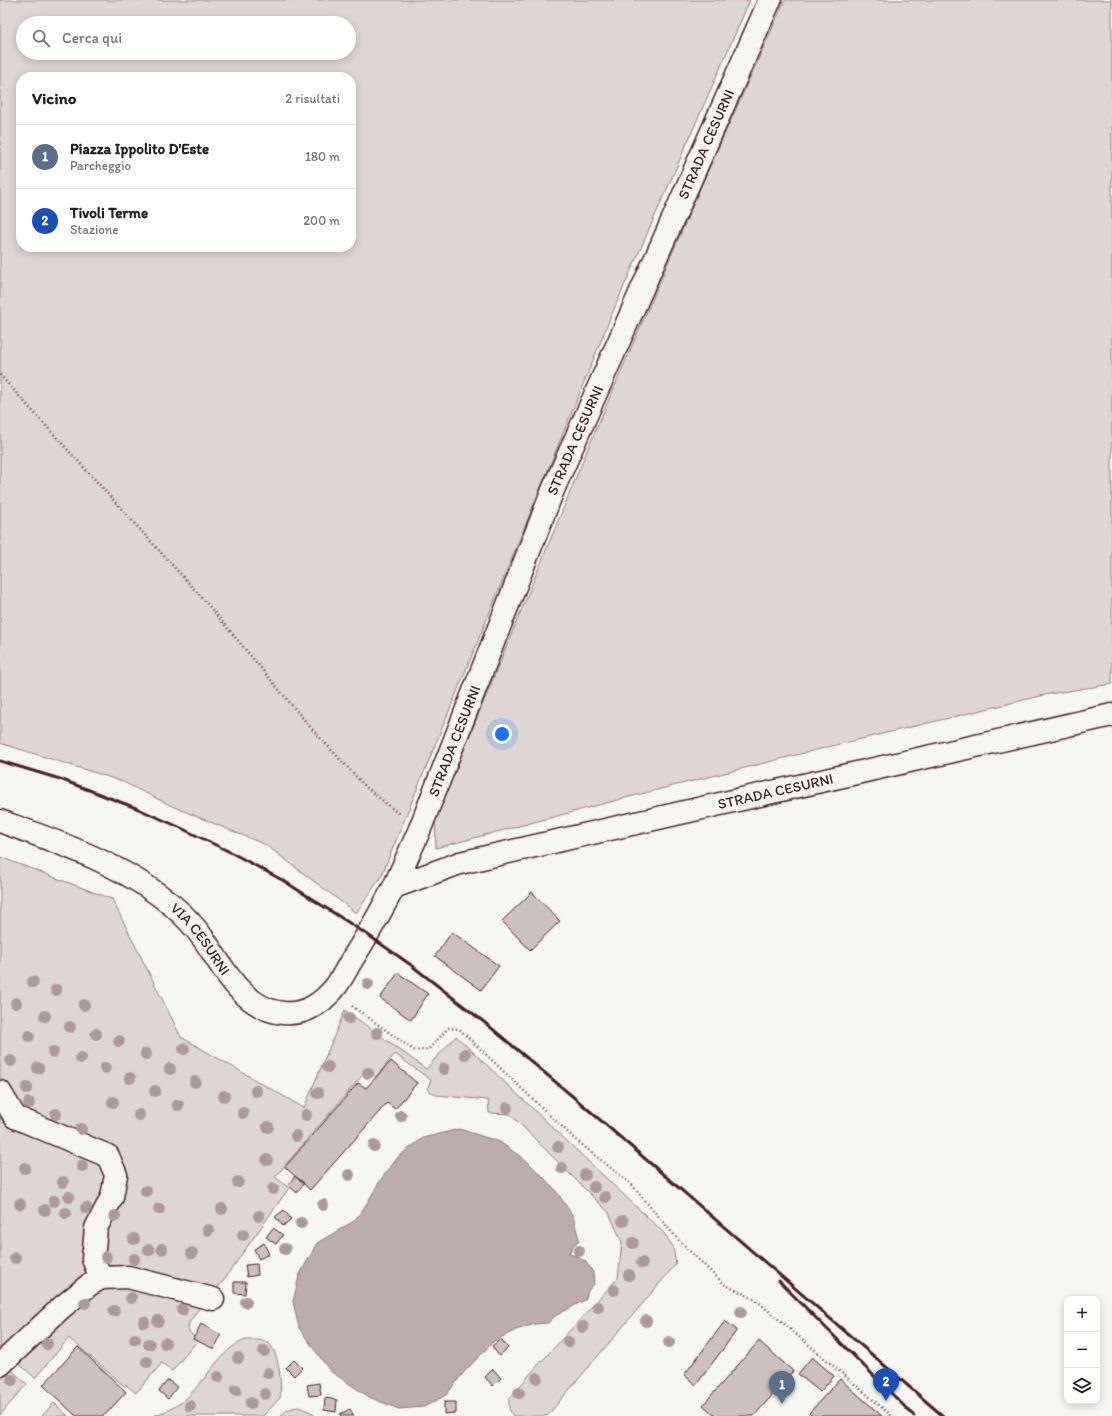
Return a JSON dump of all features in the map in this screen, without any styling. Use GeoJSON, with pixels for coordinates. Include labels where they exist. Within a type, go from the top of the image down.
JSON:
{"type":"FeatureCollection","features":[{"type":"Feature","properties":{"kind":"street","name":"STRADA CESURNI"},"geometry":{"type":"LineString","coordinates":[[368,935],[394,887],[419,831],[552,490],[770,0]]}},
{"type":"Feature","properties":{"kind":"street","name":"STRADA CESURNI"},"geometry":{"type":"LineString","coordinates":[[394,887],[460,863],[1112,715]]}},
{"type":"Feature","properties":{"kind":"street","name":"VIA CESURNI"},"geometry":{"type":"LineString","coordinates":[[0,821],[94,858],[152,890],[190,922],[205,940],[225,972],[241,992],[265,1008],[283,1014],[302,1012],[322,1001],[331,992],[368,935]]}},
{"type":"Feature","properties":{"kind":"street"},"geometry":{"type":"LineString","coordinates":[[0,1092],[15,1117],[108,1156],[116,1175],[112,1197],[96,1228],[92,1259],[101,1278]]}},
{"type":"Feature","properties":{"kind":"street"},"geometry":{"type":"LineString","coordinates":[[0,1365],[61,1308],[88,1285],[101,1278],[128,1277],[213,1300]]}},
{"type":"Feature","properties":{"kind":"path"},"geometry":{"type":"LineString","coordinates":[[0,376],[204,600],[311,728],[366,787],[419,831]]}},
{"type":"Feature","properties":{"kind":"path"},"geometry":{"type":"LineString","coordinates":[[331,992],[415,1051],[430,1049],[448,1028],[459,1029],[576,1140],[632,1185],[680,1242],[724,1284],[756,1300],[892,1416]]}},
{"type":"Feature","properties":{"kind":"shaded area"},"geometry":{"type":"Polygon","coordinates":[[[0,0],[750,0],[614,309],[381,877],[356,913],[266,845],[174,807],[121,781],[0,743],[0,0]]]}},
{"type":"Feature","properties":{"kind":"shaded area"},"geometry":{"type":"Polygon","coordinates":[[[785,0],[1112,0],[1112,684],[1049,694],[832,746],[629,797],[436,848],[435,820],[591,441],[702,184],[785,0]]]}},
{"type":"Feature","properties":{"kind":"shaded area"},"geometry":{"type":"Polygon","coordinates":[[[0,857],[112,899],[181,1037],[304,1108],[345,1010],[426,1069],[456,1036],[664,1233],[673,1247],[676,1264],[547,1416],[513,1416],[509,1409],[509,1399],[618,1278],[622,1242],[609,1213],[510,1114],[489,1113],[488,1100],[436,1095],[427,1089],[431,1080],[395,1054],[376,1077],[367,1070],[275,1177],[289,1188],[215,1292],[126,1267],[99,1264],[100,1246],[122,1177],[19,1112],[0,1077],[0,857]]]}},
{"type":"Feature","properties":{"kind":"shaded area"},"geometry":{"type":"Polygon","coordinates":[[[0,1116],[5,1124],[95,1160],[104,1172],[106,1186],[85,1242],[86,1273],[0,1355],[0,1116]]]}},
{"type":"Feature","properties":{"kind":"shaded area"},"geometry":{"type":"Polygon","coordinates":[[[459,1129],[500,1142],[528,1162],[554,1188],[573,1216],[579,1240],[569,1253],[585,1261],[593,1272],[594,1284],[588,1291],[585,1300],[555,1316],[548,1323],[535,1324],[516,1330],[494,1341],[465,1371],[446,1395],[424,1407],[399,1409],[369,1397],[330,1371],[299,1328],[293,1302],[299,1276],[317,1243],[354,1221],[366,1205],[381,1179],[399,1156],[423,1138],[459,1129]]]}},
{"type":"Feature","properties":{"kind":"shaded area"},"geometry":{"type":"Polygon","coordinates":[[[111,1282],[203,1302],[189,1323],[188,1330],[197,1341],[172,1371],[162,1363],[136,1393],[126,1385],[124,1386],[69,1338],[35,1378],[13,1358],[47,1326],[111,1282]]]}},
{"type":"Feature","properties":{"kind":"shaded area"},"geometry":{"type":"Polygon","coordinates":[[[246,1340],[260,1340],[268,1343],[272,1347],[277,1360],[281,1385],[280,1398],[263,1416],[153,1416],[179,1404],[196,1389],[219,1359],[237,1344],[246,1340]]]}},
{"type":"Feature","properties":{"kind":"shaded area"},"geometry":{"type":"Polygon","coordinates":[[[9,1368],[27,1384],[0,1415],[0,1374],[9,1368]]]}},
{"type":"Feature","properties":{"kind":"shaded area"},"geometry":{"type":"Polygon","coordinates":[[[54,1403],[68,1416],[42,1416],[54,1403]]]}},
{"type":"Feature","properties":{"kind":"shaded area"},"geometry":{"type":"Polygon","coordinates":[[[298,1407],[311,1412],[315,1416],[281,1416],[288,1410],[298,1407]]]}},
{"type":"Feature","properties":{"kind":"building"},"geometry":{"type":"Polygon","coordinates":[[[532,892],[560,921],[530,950],[502,921],[532,892]]]}},
{"type":"Feature","properties":{"kind":"building"},"geometry":{"type":"Polygon","coordinates":[[[452,932],[499,966],[481,990],[435,956],[452,932]]]}},
{"type":"Feature","properties":{"kind":"building"},"geometry":{"type":"Polygon","coordinates":[[[398,973],[428,994],[411,1020],[380,998],[398,973]]]}},
{"type":"Feature","properties":{"kind":"building"},"geometry":{"type":"Polygon","coordinates":[[[391,1061],[417,1083],[395,1109],[387,1103],[310,1190],[285,1167],[358,1083],[366,1088],[391,1061]]]}},
{"type":"Feature","properties":{"kind":"building"},"geometry":{"type":"Polygon","coordinates":[[[295,1176],[304,1183],[297,1193],[288,1185],[295,1176]]]}},
{"type":"Feature","properties":{"kind":"building"},"geometry":{"type":"Polygon","coordinates":[[[284,1210],[291,1219],[283,1226],[275,1217],[284,1210]]]}},
{"type":"Feature","properties":{"kind":"building"},"geometry":{"type":"Polygon","coordinates":[[[273,1228],[283,1235],[276,1244],[266,1237],[273,1228]]]}},
{"type":"Feature","properties":{"kind":"building"},"geometry":{"type":"Polygon","coordinates":[[[264,1243],[269,1254],[259,1259],[254,1249],[264,1243]]]}},
{"type":"Feature","properties":{"kind":"building"},"geometry":{"type":"Polygon","coordinates":[[[257,1264],[258,1275],[247,1277],[245,1265],[257,1264]]]}},
{"type":"Feature","properties":{"kind":"building"},"geometry":{"type":"Polygon","coordinates":[[[234,1282],[246,1282],[245,1294],[234,1293],[234,1282]]]}},
{"type":"Feature","properties":{"kind":"building"},"geometry":{"type":"Polygon","coordinates":[[[725,1321],[737,1330],[696,1385],[684,1375],[725,1321]]]}},
{"type":"Feature","properties":{"kind":"building"},"geometry":{"type":"Polygon","coordinates":[[[201,1324],[221,1335],[214,1349],[193,1339],[201,1324]]]}},
{"type":"Feature","properties":{"kind":"building"},"geometry":{"type":"Polygon","coordinates":[[[501,1339],[508,1348],[499,1356],[492,1346],[501,1339]]]}},
{"type":"Feature","properties":{"kind":"building"},"geometry":{"type":"Polygon","coordinates":[[[759,1341],[793,1371],[754,1416],[715,1416],[703,1405],[759,1341]]]}},
{"type":"Feature","properties":{"kind":"building"},"geometry":{"type":"Polygon","coordinates":[[[78,1347],[126,1392],[104,1416],[76,1416],[43,1385],[78,1347]]]}},
{"type":"Feature","properties":{"kind":"building"},"geometry":{"type":"Polygon","coordinates":[[[812,1357],[834,1376],[820,1392],[798,1374],[812,1357]]]}},
{"type":"Feature","properties":{"kind":"building"},"geometry":{"type":"Polygon","coordinates":[[[294,1360],[302,1368],[294,1376],[286,1368],[294,1360]]]}},
{"type":"Feature","properties":{"kind":"building"},"geometry":{"type":"Polygon","coordinates":[[[493,1369],[501,1378],[493,1386],[485,1377],[493,1369]]]}},
{"type":"Feature","properties":{"kind":"building"},"geometry":{"type":"Polygon","coordinates":[[[840,1379],[882,1416],[812,1416],[809,1413],[840,1379]]]}},
{"type":"Feature","properties":{"kind":"building"},"geometry":{"type":"Polygon","coordinates":[[[168,1380],[177,1387],[168,1399],[159,1391],[168,1380]]]}},
{"type":"Feature","properties":{"kind":"building"},"geometry":{"type":"Polygon","coordinates":[[[319,1383],[321,1395],[309,1396],[307,1385],[319,1383]]]}},
{"type":"Feature","properties":{"kind":"building"},"geometry":{"type":"Polygon","coordinates":[[[325,1398],[337,1400],[336,1412],[324,1410],[325,1398]]]}},
{"type":"Feature","properties":{"kind":"building"},"geometry":{"type":"Polygon","coordinates":[[[444,1402],[456,1402],[456,1413],[444,1414],[444,1402]]]}},
{"type":"Feature","properties":{"kind":"building"},"geometry":{"type":"Polygon","coordinates":[[[350,1409],[354,1416],[341,1416],[340,1414],[350,1409]]]}},
{"type":"Feature","properties":{"kind":"railway"},"geometry":{"type":"LineString","coordinates":[[0,761],[60,779],[136,808],[179,827],[284,881],[368,935],[411,965],[489,1026],[584,1106],[943,1416]]}},
{"type":"Feature","properties":{"kind":"railway"},"geometry":{"type":"LineString","coordinates":[[779,1281],[914,1416]]}},
{"type":"Feature","properties":{"kind":"place","name":"Tivoli Terme"},"geometry":{"type":"Point","coordinates":[886,1401]}},
{"type":"Feature","properties":{"kind":"place","name":"Piazza Ippolito D'Este"},"geometry":{"type":"Point","coordinates":[782,1404]}}]}
